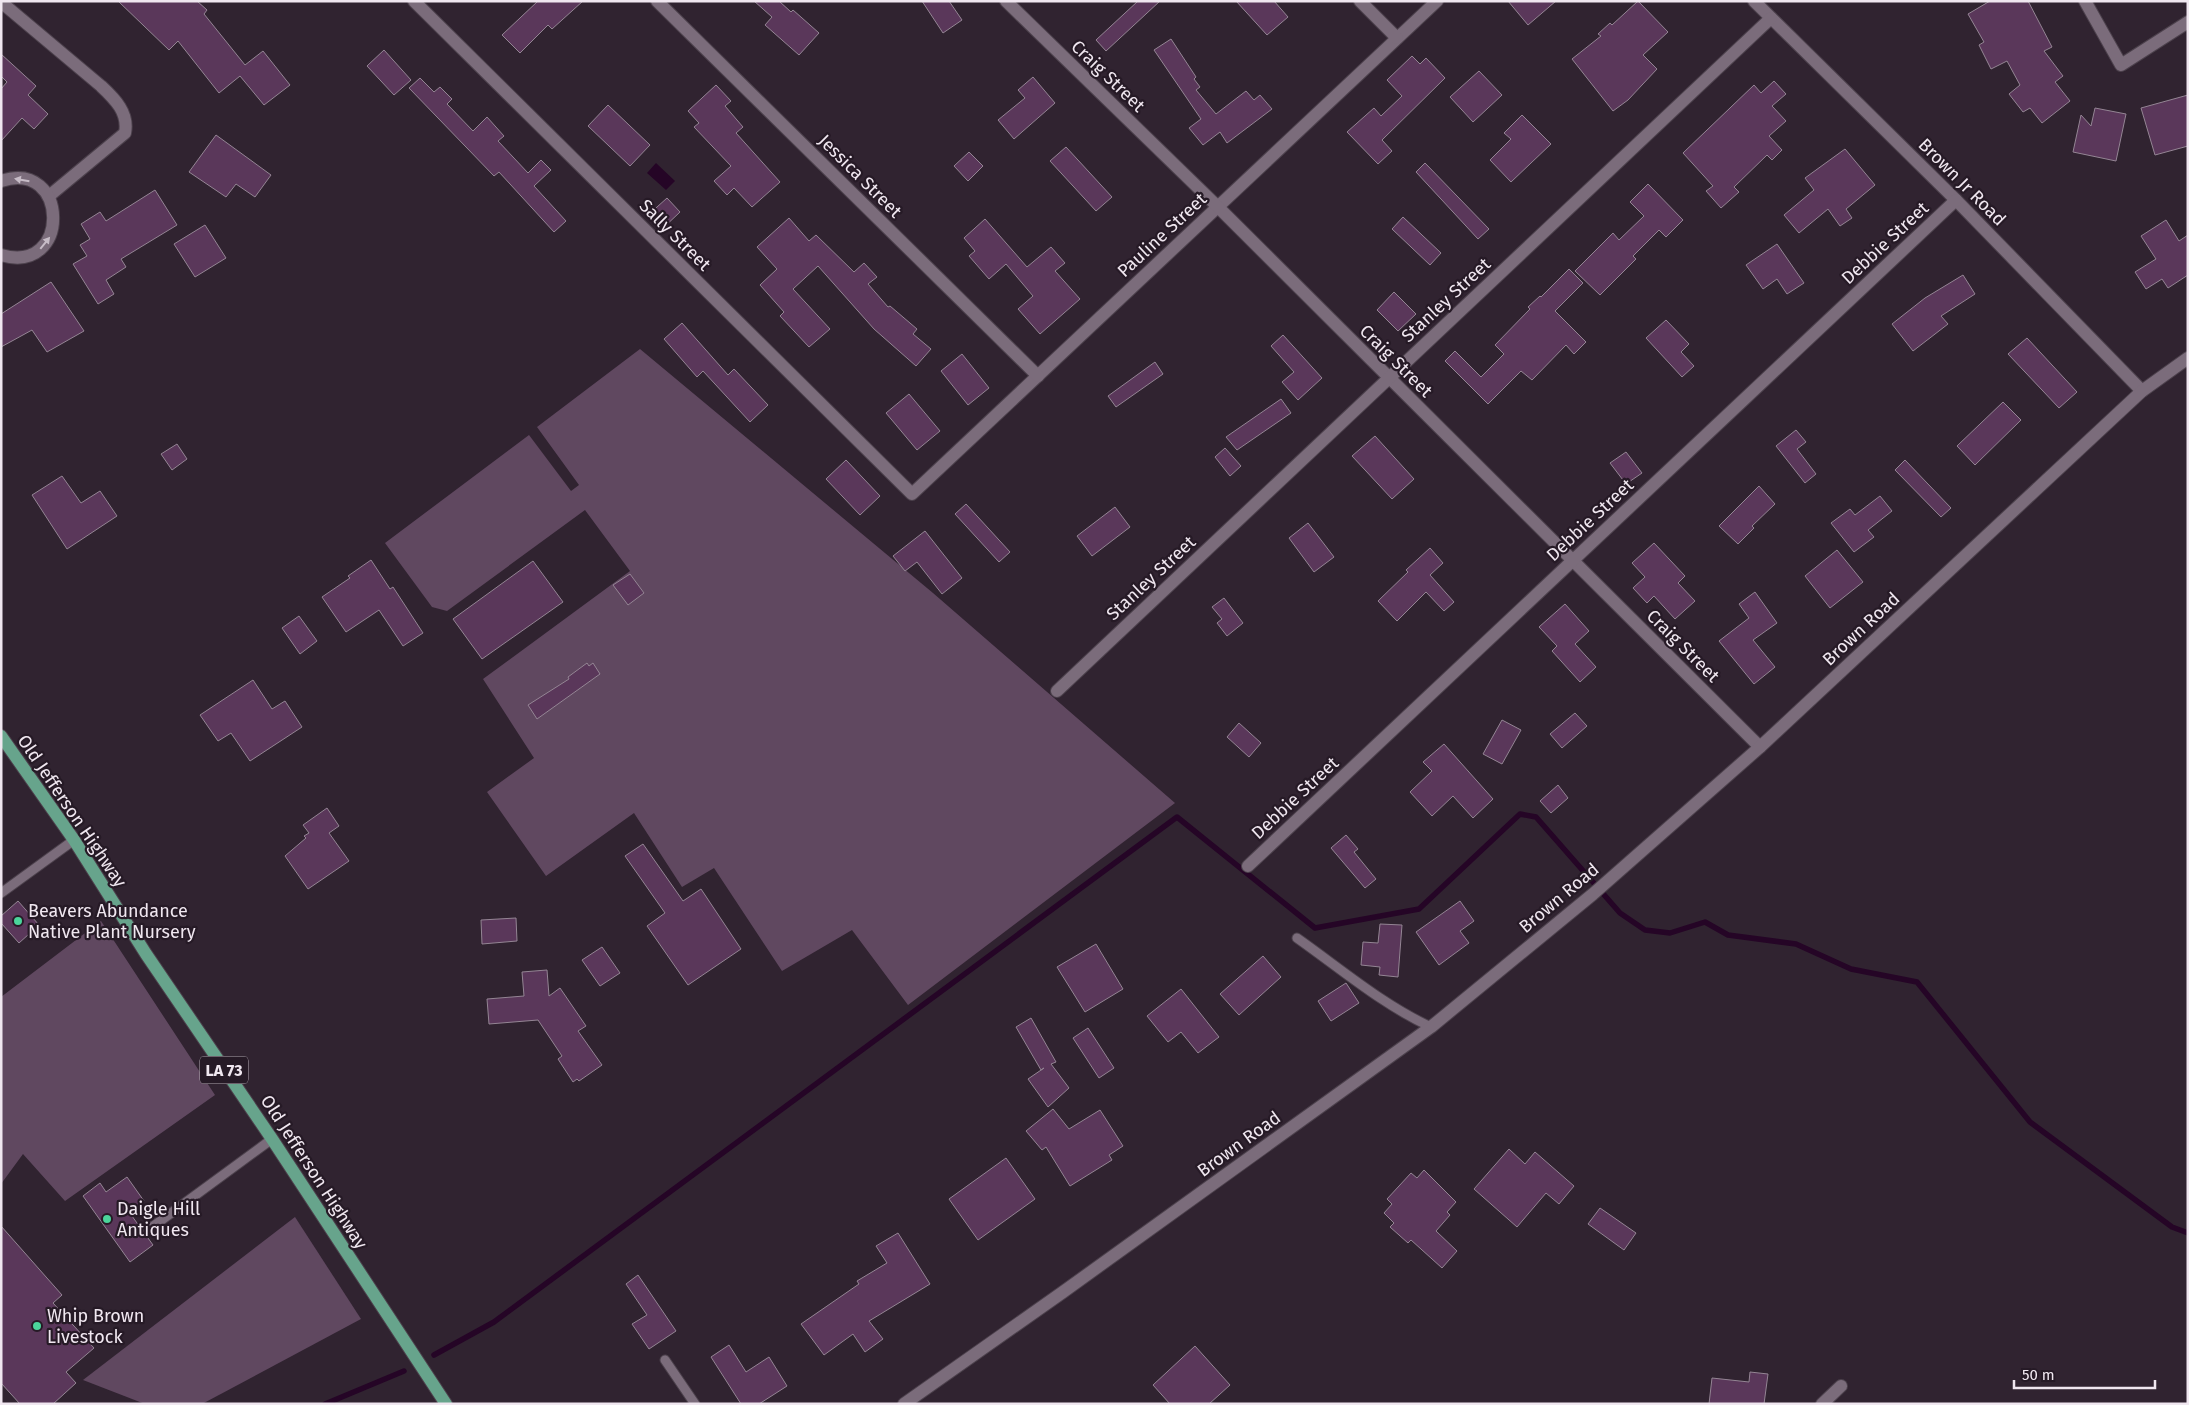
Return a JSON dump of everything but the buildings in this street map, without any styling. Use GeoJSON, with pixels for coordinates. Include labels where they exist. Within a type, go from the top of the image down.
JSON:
{"type":"FeatureCollection","features":[{"type":"Feature","properties":{"kind":"main road","name":"Old Jefferson Highway"},"geometry":{"type":"LineString","coordinates":[[1,736],[74,840],[146,954],[272,1139],[446,1404]]}},
{"type":"Feature","properties":{"kind":"street","name":"Sally Street"},"geometry":{"type":"LineString","coordinates":[[414,1],[912,494]]}},
{"type":"Feature","properties":{"kind":"street","name":"Jessica Street"},"geometry":{"type":"LineString","coordinates":[[657,1],[1038,376]]}},
{"type":"Feature","properties":{"kind":"street","name":"Craig Street"},"geometry":{"type":"LineString","coordinates":[[1006,1],[1218,207],[1760,747]]}},
{"type":"Feature","properties":{"kind":"street"},"geometry":{"type":"LineString","coordinates":[[1360,1],[1397,38]]}},
{"type":"Feature","properties":{"kind":"street","name":"Pauline Street"},"geometry":{"type":"LineString","coordinates":[[912,494],[1437,1]]}},
{"type":"Feature","properties":{"kind":"street","name":"Brown Jr Road"},"geometry":{"type":"LineString","coordinates":[[1754,1],[1956,200],[2142,391]]}},
{"type":"Feature","properties":{"kind":"street"},"geometry":{"type":"LineString","coordinates":[[2085,1],[2121,65],[2188,22]]}},
{"type":"Feature","properties":{"kind":"street"},"geometry":{"type":"LineString","coordinates":[[1,2],[101,86],[113,97],[125,115],[125,133],[48,196]]}},
{"type":"Feature","properties":{"kind":"street","name":"Stanley Street"},"geometry":{"type":"LineString","coordinates":[[1057,691],[1772,18]]}},
{"type":"Feature","properties":{"kind":"street"},"geometry":{"type":"LineString","coordinates":[[1,181],[24,179],[41,188],[48,196],[55,218],[48,240],[31,254],[20,258],[1,255]]}},
{"type":"Feature","properties":{"kind":"street","name":"Debbie Street"},"geometry":{"type":"LineString","coordinates":[[1248,866],[1956,200]]}},
{"type":"Feature","properties":{"kind":"street","name":"Brown Road"},"geometry":{"type":"LineString","coordinates":[[904,1404],[1071,1287],[1431,1027],[1593,894],[1760,747],[2142,391],[2188,358]]}},
{"type":"Feature","properties":{"kind":"street"},"geometry":{"type":"LineString","coordinates":[[1822,1404],[1841,1386]]}},
{"type":"Feature","properties":{"kind":"lane"},"geometry":{"type":"LineString","coordinates":[[1,893],[74,840]]}},
{"type":"Feature","properties":{"kind":"lane"},"geometry":{"type":"LineString","coordinates":[[1297,938],[1400,1011],[1431,1027]]}},
{"type":"Feature","properties":{"kind":"lane"},"geometry":{"type":"LineString","coordinates":[[148,1230],[272,1139]]}},
{"type":"Feature","properties":{"kind":"lane"},"geometry":{"type":"LineString","coordinates":[[665,1360],[694,1404]]}},
{"type":"Feature","properties":{"kind":"shaded area"},"geometry":{"type":"Polygon","coordinates":[[[656,163],[675,181],[666,190],[647,173],[656,163]]]}},
{"type":"Feature","properties":{"kind":"shaded area"},"geometry":{"type":"Polygon","coordinates":[[[640,349],[933,593],[1175,803],[908,1005],[852,930],[782,971],[714,868],[682,887],[634,813],[546,876],[487,792],[534,758],[483,679],[630,571],[585,510],[447,611],[432,607],[385,543],[529,435],[571,491],[579,485],[537,427],[640,349]]]}},
{"type":"Feature","properties":{"kind":"shaded area"},"geometry":{"type":"Polygon","coordinates":[[[101,921],[215,1095],[65,1201],[23,1154],[1,1184],[1,997],[101,921]]]}},
{"type":"Feature","properties":{"kind":"shaded area"},"geometry":{"type":"Polygon","coordinates":[[[295,1217],[361,1319],[202,1404],[145,1404],[83,1380],[295,1217]]]}},
{"type":"Feature","properties":{"kind":"waterway"},"geometry":{"type":"LineString","coordinates":[[434,1355],[494,1322],[1177,817],[1315,928],[1419,909],[1520,814],[1536,817],[1620,913],[1645,930],[1670,933],[1705,922],[1728,935],[1796,944],[1851,969],[1917,982],[2030,1122],[2172,1227],[2188,1233]]}},
{"type":"Feature","properties":{"kind":"waterway"},"geometry":{"type":"LineString","coordinates":[[325,1404],[404,1371]]}},
{"type":"Feature","properties":{"kind":"place","name":"Beavers Abundance Native Plant Nursery"},"geometry":{"type":"Point","coordinates":[18,921]}},
{"type":"Feature","properties":{"kind":"place","name":"Daigle Hill Antiques"},"geometry":{"type":"Point","coordinates":[107,1219]}},
{"type":"Feature","properties":{"kind":"place","name":"Whip Brown Livestock"},"geometry":{"type":"Point","coordinates":[37,1326]}}]}
